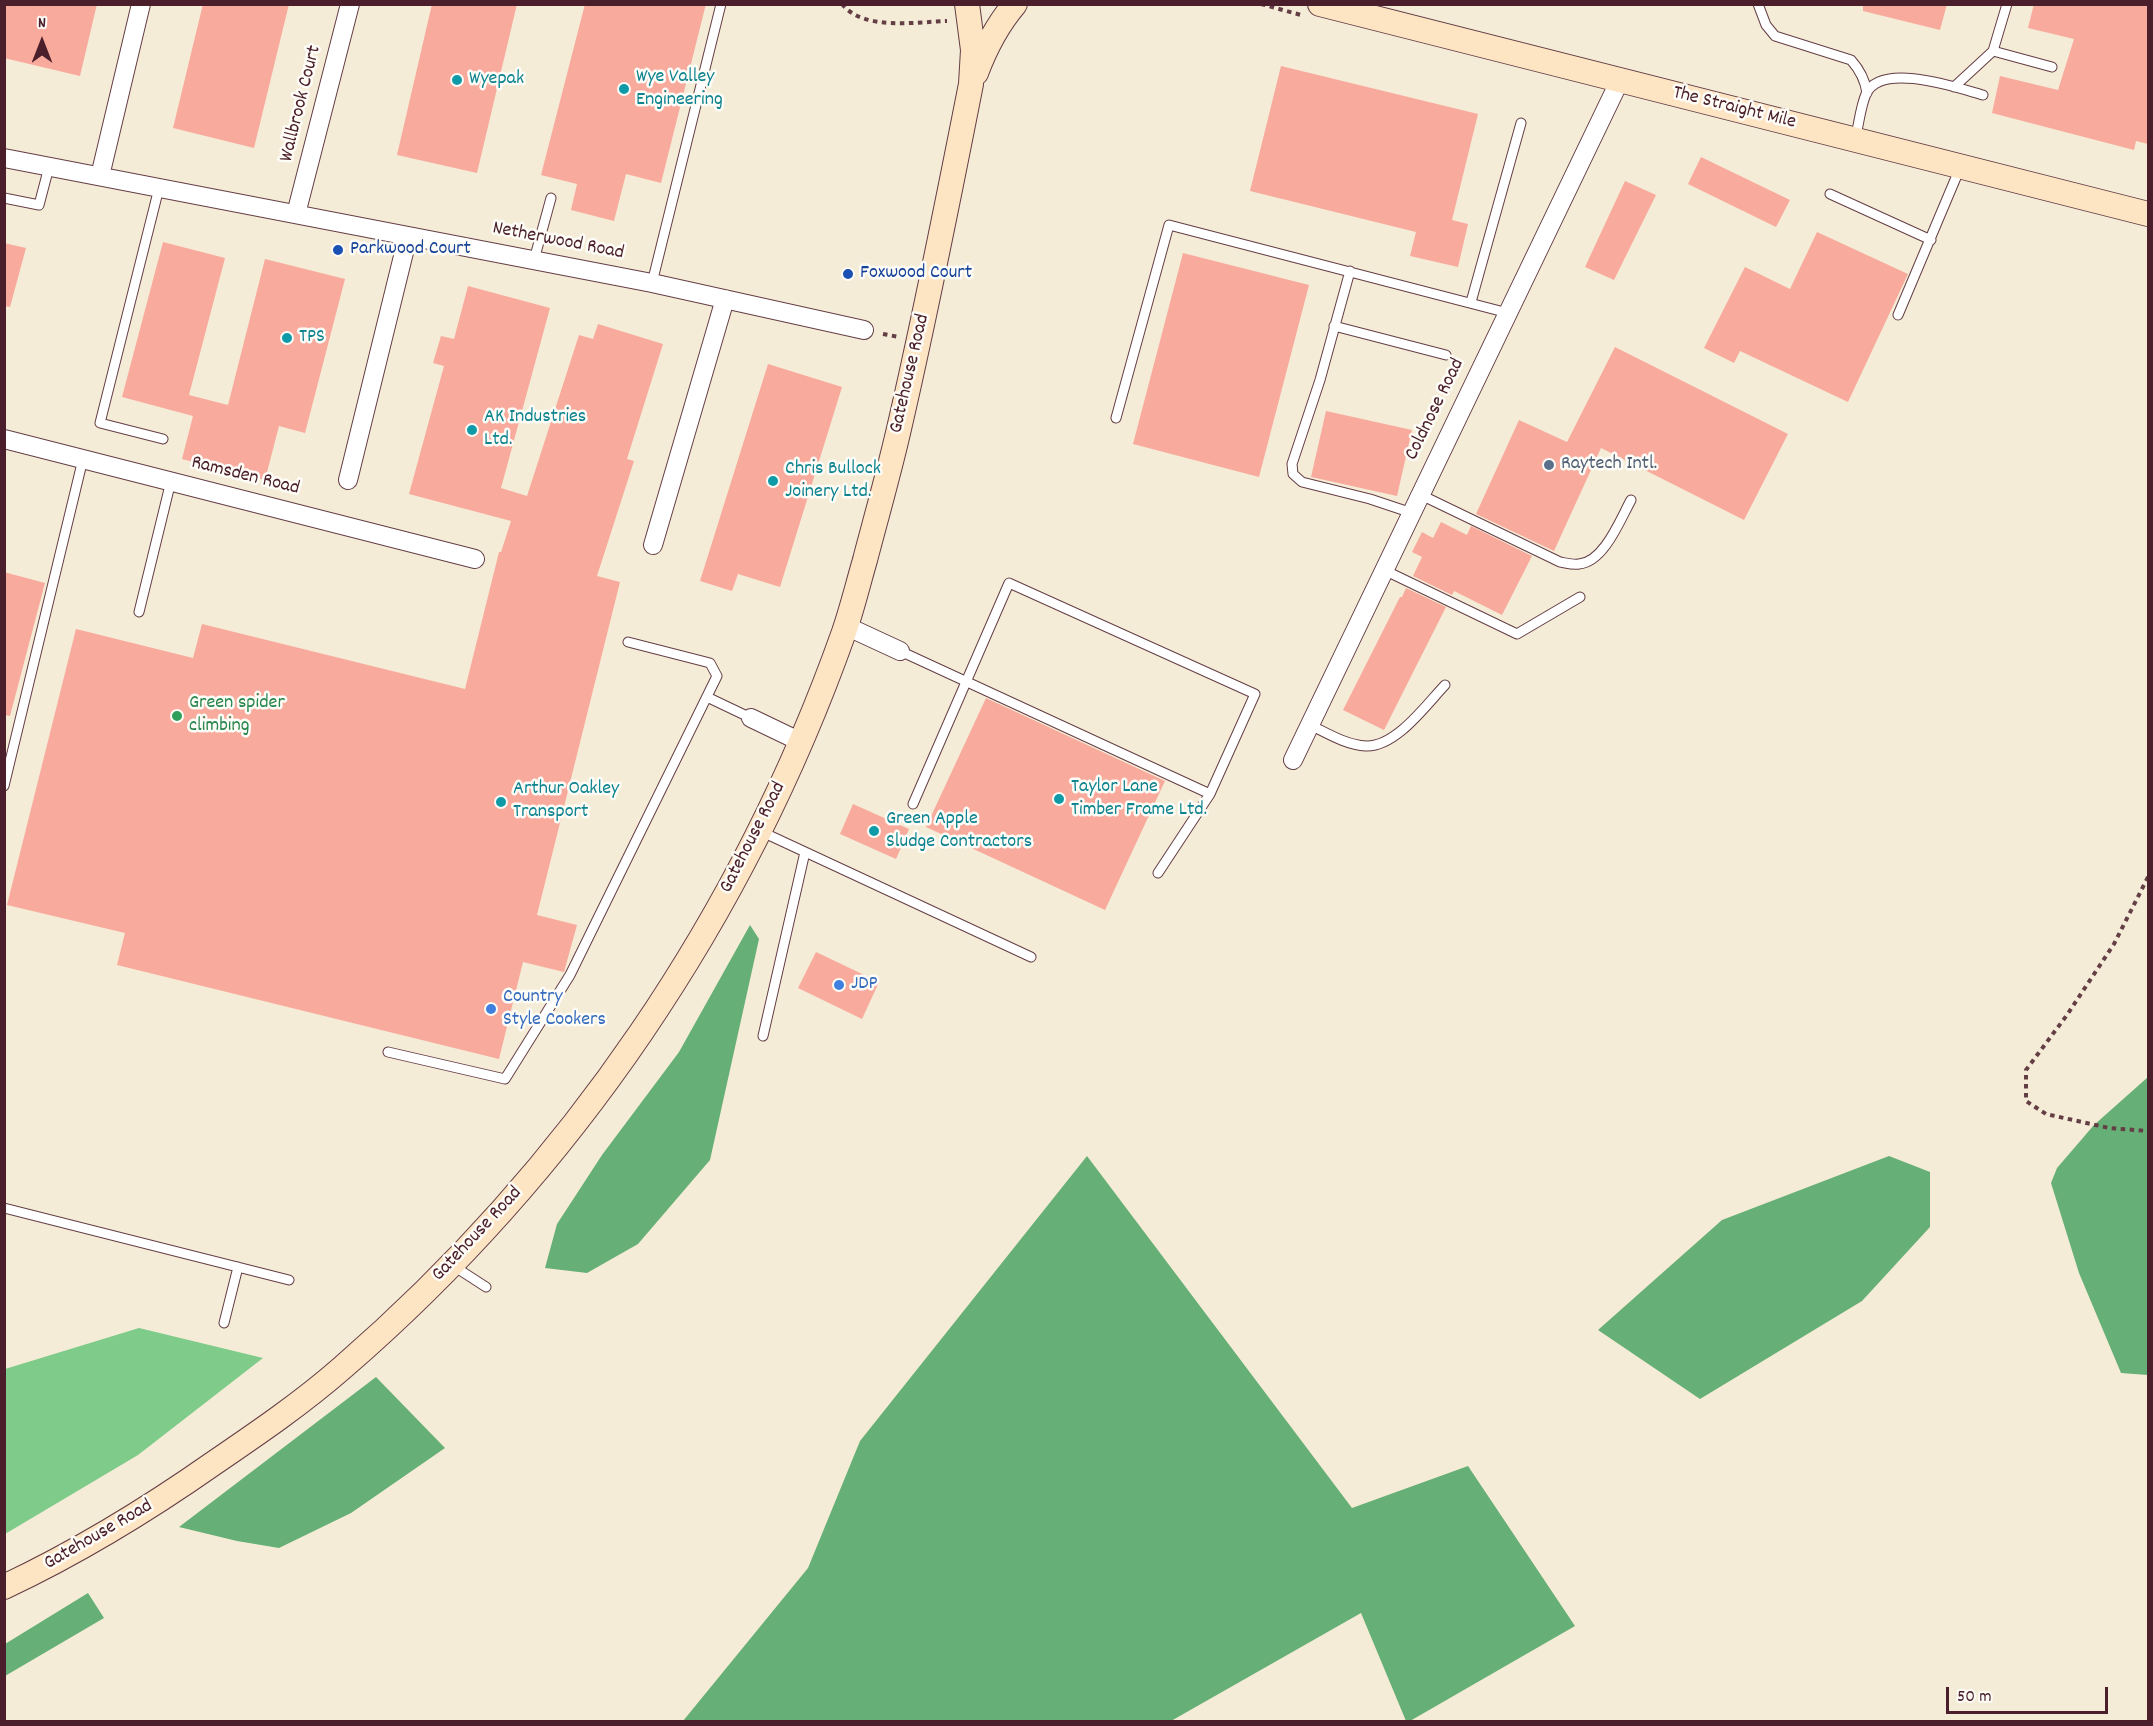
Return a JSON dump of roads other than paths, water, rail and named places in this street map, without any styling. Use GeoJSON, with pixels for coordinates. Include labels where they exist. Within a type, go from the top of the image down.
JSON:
{"type":"FeatureCollection","features":[{"type":"Feature","properties":{"kind":"main road","name":"Gatehouse Road"},"geometry":{"type":"LineString","coordinates":[[971,84],[984,51],[1015,4]]}},
{"type":"Feature","properties":{"kind":"main road","name":"The Straight Mile"},"geometry":{"type":"LineString","coordinates":[[1320,4],[2148,213]]}},
{"type":"Feature","properties":{"kind":"main road","name":"Gatehouse Road"},"geometry":{"type":"LineString","coordinates":[[4,1587],[57,1562],[163,1499],[273,1423],[339,1371],[391,1324],[516,1196],[580,1120],[699,945],[760,831],[801,742],[846,626],[885,487],[917,352],[971,84],[973,50],[971,23],[962,13]]}},
{"type":"Feature","properties":{"kind":"street"},"geometry":{"type":"LineString","coordinates":[[100,176],[141,4]]}},
{"type":"Feature","properties":{"kind":"street","name":"Wallbrook Court"},"geometry":{"type":"LineString","coordinates":[[296,214],[351,4]]}},
{"type":"Feature","properties":{"kind":"street","name":"Coldnose Road"},"geometry":{"type":"LineString","coordinates":[[1293,760],[1620,80]]}},
{"type":"Feature","properties":{"kind":"street","name":"Netherwood Road"},"geometry":{"type":"LineString","coordinates":[[4,158],[652,283],[864,330]]}},
{"type":"Feature","properties":{"kind":"street"},"geometry":{"type":"LineString","coordinates":[[348,480],[408,236]]}},
{"type":"Feature","properties":{"kind":"street"},"geometry":{"type":"LineString","coordinates":[[653,545],[725,299]]}},
{"type":"Feature","properties":{"kind":"street","name":"Ramsden Road"},"geometry":{"type":"LineString","coordinates":[[4,438],[474,559]]}},
{"type":"Feature","properties":{"kind":"street"},"geometry":{"type":"LineString","coordinates":[[846,626],[900,651]]}},
{"type":"Feature","properties":{"kind":"street"},"geometry":{"type":"LineString","coordinates":[[751,718],[801,742]]}},
{"type":"Feature","properties":{"kind":"lane"},"geometry":{"type":"LineString","coordinates":[[652,283],[721,4]]}},
{"type":"Feature","properties":{"kind":"lane"},"geometry":{"type":"LineString","coordinates":[[1758,4],[1766,26],[1775,36],[1851,60],[1859,69],[1866,81],[1867,93],[1855,139]]}},
{"type":"Feature","properties":{"kind":"lane"},"geometry":{"type":"LineString","coordinates":[[1954,87],[1993,51],[2007,4]]}},
{"type":"Feature","properties":{"kind":"lane"},"geometry":{"type":"LineString","coordinates":[[1993,51],[2052,67]]}},
{"type":"Feature","properties":{"kind":"lane"},"geometry":{"type":"LineString","coordinates":[[1867,93],[1874,84],[1889,79],[1928,80],[1983,94]]}},
{"type":"Feature","properties":{"kind":"lane"},"geometry":{"type":"LineString","coordinates":[[1471,302],[1521,123]]}},
{"type":"Feature","properties":{"kind":"lane"},"geometry":{"type":"LineString","coordinates":[[4,198],[39,205],[49,166]]}},
{"type":"Feature","properties":{"kind":"lane"},"geometry":{"type":"LineString","coordinates":[[1898,315],[1961,166]]}},
{"type":"Feature","properties":{"kind":"lane"},"geometry":{"type":"LineString","coordinates":[[159,188],[100,423],[163,439]]}},
{"type":"Feature","properties":{"kind":"lane"},"geometry":{"type":"LineString","coordinates":[[1830,194],[1931,240]]}},
{"type":"Feature","properties":{"kind":"lane"},"geometry":{"type":"LineString","coordinates":[[534,260],[551,198]]}},
{"type":"Feature","properties":{"kind":"lane"},"geometry":{"type":"LineString","coordinates":[[1116,418],[1169,225],[1509,313]]}},
{"type":"Feature","properties":{"kind":"lane"},"geometry":{"type":"LineString","coordinates":[[1350,271],[1320,380],[1292,464],[1293,474],[1302,482],[1370,499],[1412,513]]}},
{"type":"Feature","properties":{"kind":"lane"},"geometry":{"type":"LineString","coordinates":[[1334,326],[1446,355]]}},
{"type":"Feature","properties":{"kind":"lane"},"geometry":{"type":"LineString","coordinates":[[4,786],[83,459]]}},
{"type":"Feature","properties":{"kind":"lane"},"geometry":{"type":"LineString","coordinates":[[139,612],[171,481]]}},
{"type":"Feature","properties":{"kind":"lane"},"geometry":{"type":"LineString","coordinates":[[1421,495],[1560,562],[1580,564],[1594,558],[1604,548],[1631,500]]}},
{"type":"Feature","properties":{"kind":"lane"},"geometry":{"type":"LineString","coordinates":[[1384,570],[1516,634],[1580,597]]}},
{"type":"Feature","properties":{"kind":"lane"},"geometry":{"type":"LineString","coordinates":[[913,804],[968,682],[1009,583],[1255,694],[1210,794],[1158,873]]}},
{"type":"Feature","properties":{"kind":"lane"},"geometry":{"type":"LineString","coordinates":[[387,1052],[505,1078],[570,975],[717,676],[710,663],[628,642]]}},
{"type":"Feature","properties":{"kind":"lane"},"geometry":{"type":"LineString","coordinates":[[900,651],[1210,794]]}},
{"type":"Feature","properties":{"kind":"lane"},"geometry":{"type":"LineString","coordinates":[[1310,725],[1347,742],[1366,746],[1378,745],[1392,738],[1408,724],[1445,685]]}},
{"type":"Feature","properties":{"kind":"lane"},"geometry":{"type":"LineString","coordinates":[[707,697],[751,718]]}},
{"type":"Feature","properties":{"kind":"lane"},"geometry":{"type":"LineString","coordinates":[[760,831],[1031,957]]}},
{"type":"Feature","properties":{"kind":"lane"},"geometry":{"type":"LineString","coordinates":[[763,1035],[805,852]]}},
{"type":"Feature","properties":{"kind":"lane"},"geometry":{"type":"LineString","coordinates":[[4,1208],[289,1280]]}},
{"type":"Feature","properties":{"kind":"lane"},"geometry":{"type":"LineString","coordinates":[[452,1264],[486,1287]]}},
{"type":"Feature","properties":{"kind":"lane"},"geometry":{"type":"LineString","coordinates":[[224,1323],[238,1267]]}},
{"type":"Feature","properties":{"kind":"place","name":"Wyepak"},"geometry":{"type":"Point","coordinates":[457,80]}},
{"type":"Feature","properties":{"kind":"place","name":"Wye Valley Engineering"},"geometry":{"type":"Point","coordinates":[624,89]}},
{"type":"Feature","properties":{"kind":"place","name":"Parkwood Court"},"geometry":{"type":"Point","coordinates":[338,250]}},
{"type":"Feature","properties":{"kind":"place","name":"Foxwood Court"},"geometry":{"type":"Point","coordinates":[848,274]}},
{"type":"Feature","properties":{"kind":"place","name":"TPS"},"geometry":{"type":"Point","coordinates":[287,338]}},
{"type":"Feature","properties":{"kind":"place","name":"AK Industries Ltd."},"geometry":{"type":"Point","coordinates":[472,430]}},
{"type":"Feature","properties":{"kind":"place","name":"Raytech Intl."},"geometry":{"type":"Point","coordinates":[1549,465]}},
{"type":"Feature","properties":{"kind":"place","name":"Chris Bullock Joinery Ltd."},"geometry":{"type":"Point","coordinates":[773,481]}},
{"type":"Feature","properties":{"kind":"place","name":"Green spider climbing"},"geometry":{"type":"Point","coordinates":[177,716]}},
{"type":"Feature","properties":{"kind":"place","name":"Taylor Lane Timber Frame Ltd."},"geometry":{"type":"Point","coordinates":[1059,799]}},
{"type":"Feature","properties":{"kind":"place","name":"Arthur Oakley Transport"},"geometry":{"type":"Point","coordinates":[501,802]}},
{"type":"Feature","properties":{"kind":"place","name":"Green Apple Sludge Contractors"},"geometry":{"type":"Point","coordinates":[874,831]}},
{"type":"Feature","properties":{"kind":"place","name":"JDP"},"geometry":{"type":"Point","coordinates":[839,985]}},
{"type":"Feature","properties":{"kind":"place","name":"Country Style Cookers"},"geometry":{"type":"Point","coordinates":[491,1009]}}]}
